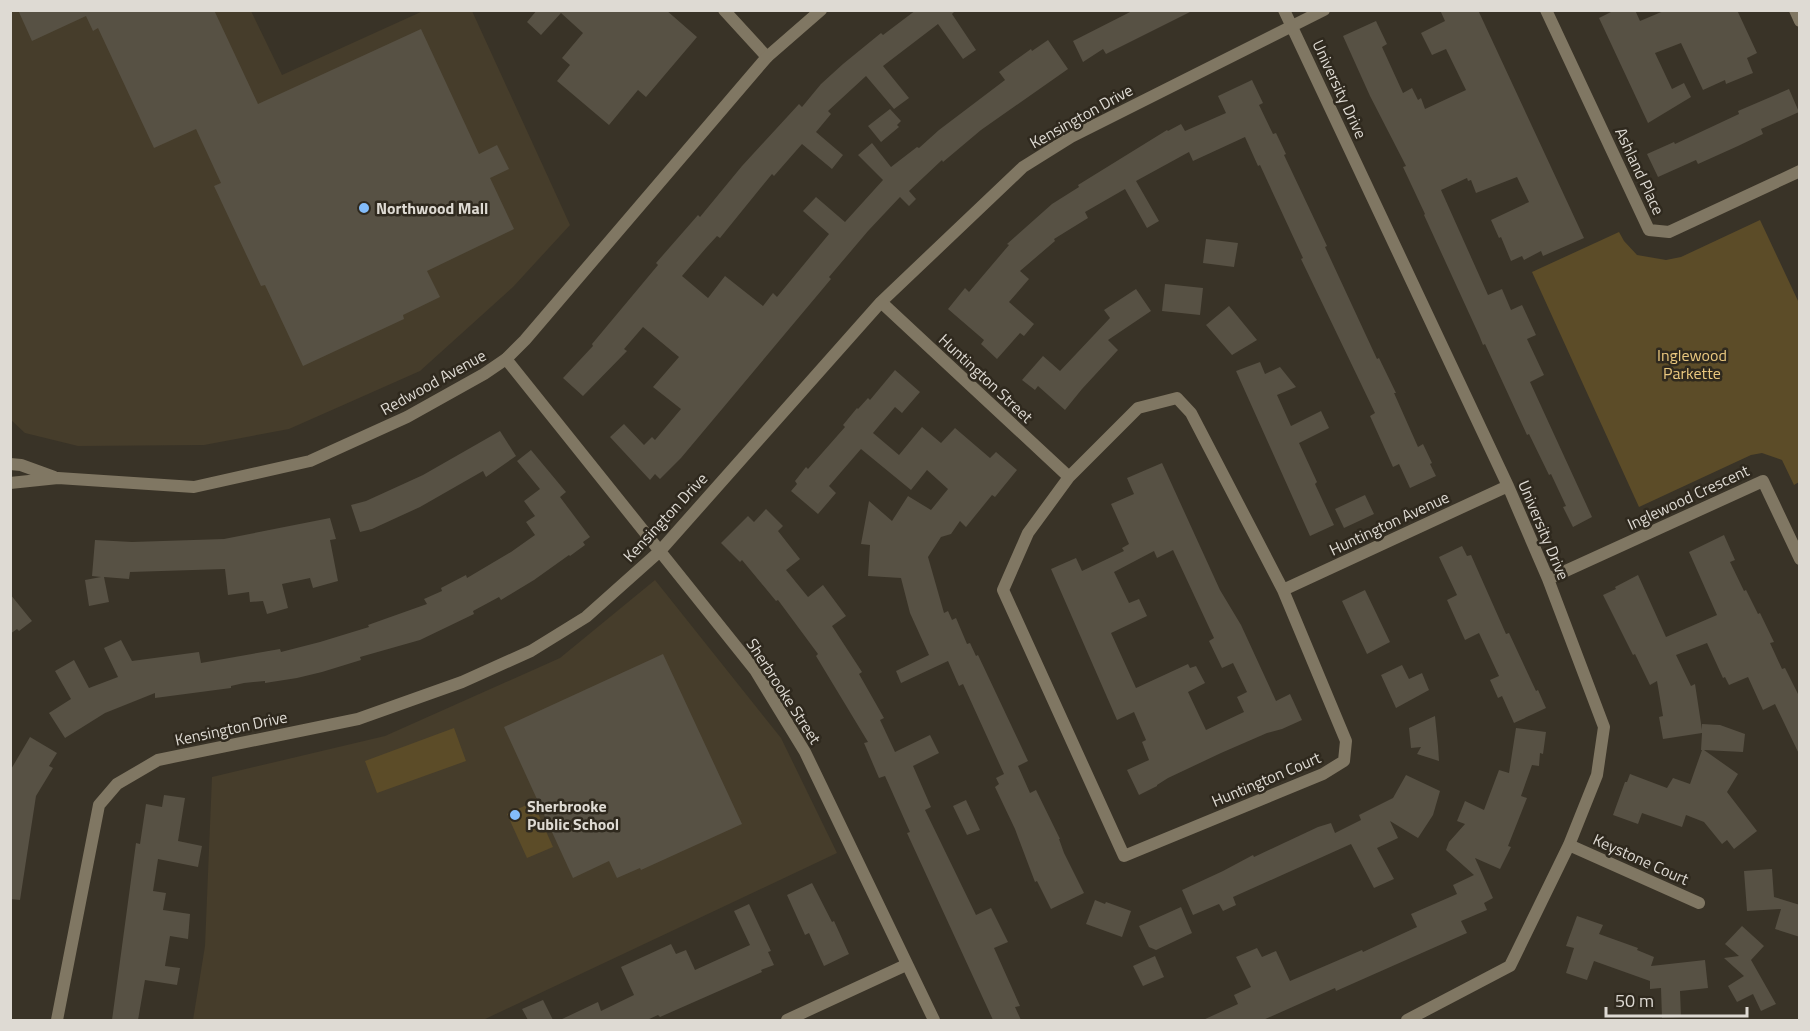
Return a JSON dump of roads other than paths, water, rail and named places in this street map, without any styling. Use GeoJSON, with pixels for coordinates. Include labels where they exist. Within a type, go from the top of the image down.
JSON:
{"type":"FeatureCollection","features":[{"type":"Feature","properties":{"kind":"street"},"geometry":{"type":"LineString","coordinates":[[724,10],[767,57]]}},
{"type":"Feature","properties":{"kind":"street","name":"Redwood Avenue"},"geometry":{"type":"LineString","coordinates":[[10,483],[58,478],[194,487],[310,461],[407,417],[484,374],[506,359],[525,340],[767,57],[821,10]]}},
{"type":"Feature","properties":{"kind":"street","name":"University Drive"},"geometry":{"type":"LineString","coordinates":[[1284,10],[1508,486],[1548,579],[1604,727],[1597,775],[1569,845],[1510,966],[1407,1020]]}},
{"type":"Feature","properties":{"kind":"street","name":"Kensington Drive"},"geometry":{"type":"LineString","coordinates":[[57,1020],[99,805],[117,784],[158,760],[358,719],[462,682],[531,651],[586,617],[660,551],[880,302],[1023,167],[1071,137],[1324,10]]}},
{"type":"Feature","properties":{"kind":"street","name":"Ashland Place"},"geometry":{"type":"LineString","coordinates":[[1546,10],[1649,230],[1669,232],[1800,171]]}},
{"type":"Feature","properties":{"kind":"street"},"geometry":{"type":"LineString","coordinates":[[1794,10],[1800,21]]}},
{"type":"Feature","properties":{"kind":"street","name":"Huntington Street"},"geometry":{"type":"LineString","coordinates":[[880,302],[1069,477]]}},
{"type":"Feature","properties":{"kind":"street","name":"Sherbrooke Street"},"geometry":{"type":"LineString","coordinates":[[506,359],[754,670],[805,752],[934,1020]]}},
{"type":"Feature","properties":{"kind":"street","name":"Huntington Court"},"geometry":{"type":"LineString","coordinates":[[1177,398],[1191,413],[1283,590],[1346,741],[1344,761],[1323,774],[1124,856],[1003,590],[1028,533],[1069,477],[1138,408],[1177,398]]}},
{"type":"Feature","properties":{"kind":"street","name":"Redwood Avenue"},"geometry":{"type":"LineString","coordinates":[[10,464],[21,465],[58,478]]}},
{"type":"Feature","properties":{"kind":"street","name":"Inglewood Crescent"},"geometry":{"type":"LineString","coordinates":[[1548,579],[1763,481],[1800,559]]}},
{"type":"Feature","properties":{"kind":"street","name":"Huntington Avenue"},"geometry":{"type":"LineString","coordinates":[[1283,590],[1508,486]]}},
{"type":"Feature","properties":{"kind":"street","name":"Keystone Court"},"geometry":{"type":"LineString","coordinates":[[1569,845],[1699,903]]}},
{"type":"Feature","properties":{"kind":"street"},"geometry":{"type":"LineString","coordinates":[[787,1020],[906,965]]}},
{"type":"Feature","properties":{"kind":"place","name":"Northwood Mall"},"geometry":{"type":"Point","coordinates":[364,208]}},
{"type":"Feature","properties":{"kind":"place","name":"Sherbrooke Public School"},"geometry":{"type":"Point","coordinates":[515,815]}},
{"type":"Feature","properties":{"kind":"park label","name":"Inglewood Parkette"},"geometry":{"type":"Point","coordinates":[1692,364]}}]}
